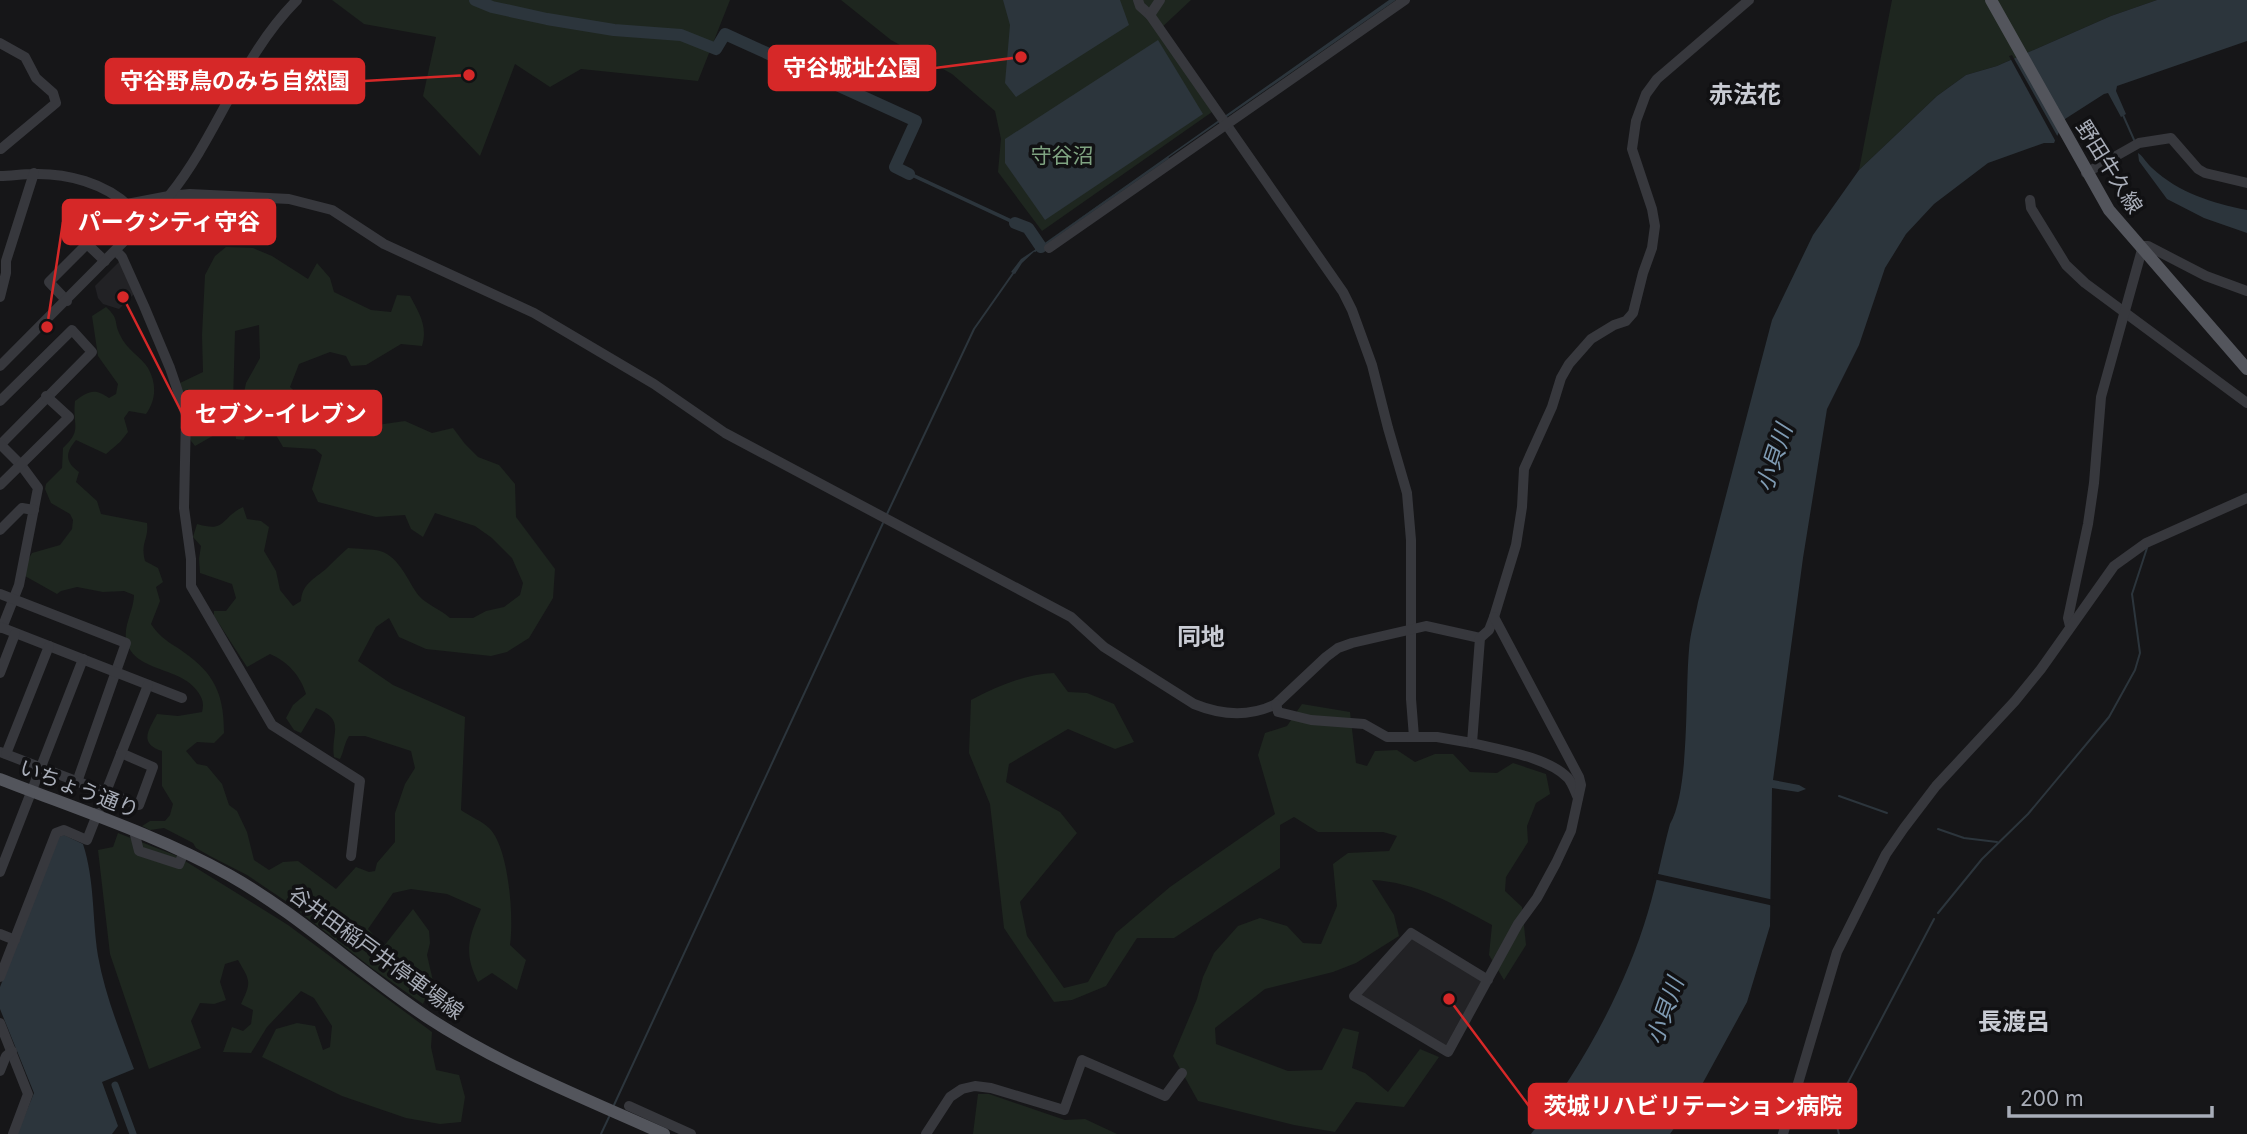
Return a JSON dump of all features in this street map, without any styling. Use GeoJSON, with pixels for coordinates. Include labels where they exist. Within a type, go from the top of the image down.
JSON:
{"type":"FeatureCollection","features":[{"type":"Feature","properties":{"kind":"main road","name":"野田牛久線"},"geometry":{"type":"LineString","coordinates":[[1992,0],[2109,210],[2247,369]]}},
{"type":"Feature","properties":{"kind":"main road","name":"いちょう通り"},"geometry":{"type":"LineString","coordinates":[[0,779],[139,833]]}},
{"type":"Feature","properties":{"kind":"main road","name":"谷井田稲戸井停車場線"},"geometry":{"type":"LineString","coordinates":[[139,833],[231,876],[276,904],[438,1024],[495,1056],[664,1134]]}},
{"type":"Feature","properties":{"kind":"street"},"geometry":{"type":"LineString","coordinates":[[0,366],[169,196],[199,153],[250,59],[297,0]]}},
{"type":"Feature","properties":{"kind":"street"},"geometry":{"type":"LineString","coordinates":[[1138,0],[1343,292],[1352,310],[1372,365],[1407,493],[1411,540],[1411,699],[1414,737]]}},
{"type":"Feature","properties":{"kind":"street"},"geometry":{"type":"LineString","coordinates":[[1150,15],[1160,0]]}},
{"type":"Feature","properties":{"kind":"street"},"geometry":{"type":"LineString","coordinates":[[1048,248],[1405,0]]}},
{"type":"Feature","properties":{"kind":"street"},"geometry":{"type":"LineString","coordinates":[[1472,743],[1480,638],[1489,630],[1494,617],[1519,531],[1524,469],[1569,364],[1591,339],[1626,321],[1633,313],[1652,248],[1654,217],[1632,149],[1636,121],[1646,94],[1657,79],[1749,0]]}},
{"type":"Feature","properties":{"kind":"street"},"geometry":{"type":"LineString","coordinates":[[0,43],[25,57],[36,78],[53,93],[56,103],[0,147]]}},
{"type":"Feature","properties":{"kind":"street"},"geometry":{"type":"LineString","coordinates":[[2084,169],[2139,144],[2171,138],[2198,169],[2247,183]]}},
{"type":"Feature","properties":{"kind":"street"},"geometry":{"type":"LineString","coordinates":[[0,176],[34,173],[62,175],[106,189],[130,207],[132,234]]}},
{"type":"Feature","properties":{"kind":"street"},"geometry":{"type":"LineString","coordinates":[[0,297],[6,261],[34,173]]}},
{"type":"Feature","properties":{"kind":"street"},"geometry":{"type":"LineString","coordinates":[[127,204],[190,194],[289,199],[332,209],[384,244],[534,313],[654,384],[725,433],[1071,617],[1119,657],[1194,704],[1217,712],[1244,713],[1266,709],[1276,704],[1338,648],[1426,626],[1480,638]]}},
{"type":"Feature","properties":{"kind":"street"},"geometry":{"type":"LineString","coordinates":[[2029,200],[2031,208],[2066,265],[2085,283],[2247,403]]}},
{"type":"Feature","properties":{"kind":"street"},"geometry":{"type":"LineString","coordinates":[[67,301],[49,282],[87,244],[105,261]]}},
{"type":"Feature","properties":{"kind":"street"},"geometry":{"type":"LineString","coordinates":[[2070,626],[2068,618],[2094,483],[2101,397],[2141,249],[2148,246],[2206,276],[2247,291]]}},
{"type":"Feature","properties":{"kind":"street"},"geometry":{"type":"LineString","coordinates":[[116,251],[122,257],[144,306],[186,415],[184,508],[191,559],[191,586],[272,725],[360,781],[351,856]]}},
{"type":"Feature","properties":{"kind":"street"},"geometry":{"type":"LineString","coordinates":[[0,401],[72,330],[92,352],[0,444],[21,465],[38,488],[19,585],[1,628],[181,698]]}},
{"type":"Feature","properties":{"kind":"street"},"geometry":{"type":"LineString","coordinates":[[0,485],[69,417],[46,396]]}},
{"type":"Feature","properties":{"kind":"street"},"geometry":{"type":"LineString","coordinates":[[1783,1134],[1837,952],[1886,854],[1936,786],[2015,701],[2107,574],[2123,558],[2146,543],[2247,498]]}},
{"type":"Feature","properties":{"kind":"street"},"geometry":{"type":"LineString","coordinates":[[0,530],[22,508],[34,510]]}},
{"type":"Feature","properties":{"kind":"street"},"geometry":{"type":"LineString","coordinates":[[0,594],[126,643],[77,782]]}},
{"type":"Feature","properties":{"kind":"street"},"geometry":{"type":"LineString","coordinates":[[1488,980],[1411,933],[1354,996],[1448,1052],[1488,980],[1518,924],[1537,898],[1571,831],[1581,785],[1571,759],[1494,617]]}},
{"type":"Feature","properties":{"kind":"street"},"geometry":{"type":"LineString","coordinates":[[0,673],[16,634]]}},
{"type":"Feature","properties":{"kind":"street"},"geometry":{"type":"LineString","coordinates":[[49,646],[3,753],[139,805],[153,767],[121,753]]}},
{"type":"Feature","properties":{"kind":"street"},"geometry":{"type":"LineString","coordinates":[[0,872],[83,659]]}},
{"type":"Feature","properties":{"kind":"street"},"geometry":{"type":"LineString","coordinates":[[0,977],[56,833],[64,830],[87,840],[148,685]]}},
{"type":"Feature","properties":{"kind":"street"},"geometry":{"type":"LineString","coordinates":[[1276,704],[1278,712],[1311,720],[1364,724],[1387,737],[1437,737],[1520,755],[1553,768],[1567,777],[1578,799]]}},
{"type":"Feature","properties":{"kind":"street"},"geometry":{"type":"LineString","coordinates":[[0,934],[15,940]]}},
{"type":"Feature","properties":{"kind":"street"},"geometry":{"type":"LineString","coordinates":[[0,1023],[28,1094],[13,1134]]}},
{"type":"Feature","properties":{"kind":"street"},"geometry":{"type":"LineString","coordinates":[[0,1071],[6,1056],[12,1051]]}},
{"type":"Feature","properties":{"kind":"street"},"geometry":{"type":"LineString","coordinates":[[926,1134],[950,1097],[962,1089],[975,1086],[1043,1102],[1064,1110],[1082,1060],[1165,1096],[1182,1073]]}},
{"type":"Feature","properties":{"kind":"street"},"geometry":{"type":"LineString","coordinates":[[975,1086],[980,1075]]}},
{"type":"Feature","properties":{"kind":"street"},"geometry":{"type":"LineString","coordinates":[[629,1106],[691,1134]]}},
{"type":"Feature","properties":{"kind":"shaded area"},"geometry":{"type":"Polygon","coordinates":[[[119,262],[135,293],[119,309],[103,304],[98,298],[95,286],[119,262]]]}},
{"type":"Feature","properties":{"kind":"shaded area"},"geometry":{"type":"Polygon","coordinates":[[[1412,937],[1482,980],[1445,1047],[1359,997],[1412,937]]]}},
{"type":"Feature","properties":{"kind":"green space"},"geometry":{"type":"Polygon","coordinates":[[[332,0],[730,0],[698,81],[581,69],[550,87],[515,64],[480,156],[423,96],[436,37],[364,24],[332,0]]]}},
{"type":"Feature","properties":{"kind":"green space"},"geometry":{"type":"Polygon","coordinates":[[[841,0],[1191,0],[1159,30],[1212,112],[1042,231],[998,172],[1001,139],[995,111],[952,74],[891,40],[841,0]]]}},
{"type":"Feature","properties":{"kind":"green space"},"geometry":{"type":"Polygon","coordinates":[[[1892,0],[2157,0],[2111,16],[1997,66],[1966,75],[1937,96],[1859,170],[1892,0]]]}},
{"type":"Feature","properties":{"kind":"green space"},"geometry":{"type":"Polygon","coordinates":[[[226,247],[253,248],[272,256],[308,279],[317,263],[330,278],[334,292],[371,310],[391,312],[397,295],[410,296],[423,326],[422,346],[401,344],[366,365],[351,366],[346,356],[330,352],[299,364],[290,387],[317,413],[343,411],[360,426],[405,421],[432,433],[453,428],[478,457],[499,465],[515,484],[516,517],[555,569],[553,598],[529,638],[507,652],[491,656],[426,649],[399,637],[389,618],[376,627],[358,661],[393,685],[465,717],[461,810],[489,828],[501,850],[510,901],[510,945],[526,960],[517,990],[492,973],[478,982],[470,962],[469,945],[481,909],[447,894],[411,889],[393,893],[368,929],[384,946],[413,909],[429,931],[427,955],[433,981],[423,1004],[247,875],[164,828],[150,830],[142,826],[150,821],[165,821],[173,804],[162,786],[162,751],[148,740],[151,725],[157,714],[178,716],[202,712],[201,697],[190,683],[146,663],[130,649],[126,633],[134,595],[124,591],[103,592],[77,587],[57,594],[25,576],[32,553],[60,545],[72,529],[73,520],[70,514],[51,503],[45,489],[46,484],[62,468],[63,448],[75,431],[75,401],[92,392],[109,398],[116,394],[118,384],[98,356],[92,316],[106,307],[115,318],[123,340],[148,368],[154,386],[152,403],[146,414],[129,411],[124,418],[128,432],[106,454],[76,440],[68,457],[71,465],[79,472],[76,482],[97,501],[101,514],[147,523],[143,549],[145,561],[158,568],[163,582],[156,587],[160,601],[151,624],[164,639],[199,664],[217,690],[224,733],[214,743],[197,742],[186,751],[197,764],[207,766],[222,784],[229,805],[237,811],[247,832],[254,860],[269,870],[283,862],[298,861],[336,889],[356,867],[369,872],[375,871],[377,863],[395,842],[395,813],[405,784],[415,768],[411,751],[365,736],[349,736],[340,759],[334,757],[334,723],[331,717],[316,708],[301,733],[294,730],[286,718],[293,705],[306,694],[304,687],[292,670],[270,654],[247,667],[214,616],[214,611],[226,611],[236,598],[232,584],[200,573],[201,546],[193,537],[197,524],[214,527],[243,507],[247,519],[261,521],[269,527],[264,551],[276,571],[280,590],[293,606],[301,601],[309,582],[348,548],[377,550],[387,554],[398,564],[419,596],[450,618],[473,618],[486,611],[504,607],[520,595],[523,583],[512,558],[475,526],[435,513],[423,537],[411,529],[405,515],[376,517],[318,502],[312,489],[322,455],[315,449],[283,447],[265,422],[249,430],[244,440],[236,439],[235,430],[225,429],[195,446],[188,437],[189,420],[239,417],[246,383],[260,358],[259,325],[235,331],[233,403],[191,411],[180,383],[203,372],[205,275],[215,256],[226,247]]]}},
{"type":"Feature","properties":{"kind":"green space"},"geometry":{"type":"Polygon","coordinates":[[[1054,673],[1068,692],[1087,693],[1114,704],[1134,742],[1115,749],[1068,729],[1009,764],[1006,782],[1060,812],[1077,833],[1020,902],[1027,936],[1064,988],[1088,982],[1116,933],[1170,887],[1275,814],[1258,755],[1265,733],[1287,726],[1302,704],[1350,712],[1356,763],[1367,766],[1375,751],[1397,750],[1415,762],[1435,754],[1453,754],[1470,772],[1497,773],[1513,763],[1546,774],[1550,794],[1536,803],[1527,826],[1528,842],[1506,877],[1505,891],[1522,907],[1526,945],[1504,980],[1489,955],[1492,925],[1419,890],[1372,880],[1394,915],[1399,936],[1356,963],[1333,972],[1265,989],[1215,1028],[1216,1044],[1288,1071],[1322,1070],[1343,1028],[1359,1032],[1352,1068],[1365,1073],[1388,1092],[1420,1049],[1439,1057],[1404,1107],[1356,1102],[1335,1132],[1294,1125],[1198,1101],[1173,1056],[1214,953],[1238,926],[1260,918],[1287,926],[1303,943],[1321,944],[1337,906],[1333,864],[1348,853],[1389,851],[1397,836],[1383,832],[1318,832],[1294,817],[1280,825],[1280,868],[1174,938],[1137,938],[1106,986],[1072,1000],[1054,1002],[1004,928],[990,804],[969,753],[971,700],[1012,682],[1054,673]]]}},
{"type":"Feature","properties":{"kind":"green space"},"geometry":{"type":"Polygon","coordinates":[[[118,833],[177,856],[288,925],[432,1032],[431,1047],[436,1070],[459,1075],[465,1097],[461,1122],[440,1124],[406,1118],[342,1096],[262,1057],[276,1029],[297,1023],[315,1026],[323,1050],[330,1047],[332,1026],[314,998],[301,991],[267,1027],[251,1053],[223,1052],[232,1027],[243,1031],[251,1024],[253,1010],[241,1004],[248,981],[238,960],[225,964],[220,982],[226,1000],[214,1004],[200,1003],[191,1021],[201,1048],[149,1069],[110,954],[98,850],[113,847],[118,833]]]}},
{"type":"Feature","properties":{"kind":"green space"},"geometry":{"type":"Polygon","coordinates":[[[978,1094],[989,1094],[1065,1120],[1085,1119],[1117,1134],[973,1134],[978,1094]]]}},
{"type":"Feature","properties":{"kind":"water"},"geometry":{"type":"Polygon","coordinates":[[[1003,0],[1120,0],[1129,25],[1016,97],[1005,83],[1010,25],[1003,0]]]}},
{"type":"Feature","properties":{"kind":"water"},"geometry":{"type":"Polygon","coordinates":[[[1389,0],[1396,0],[1039,247],[1389,0]]]}},
{"type":"Feature","properties":{"kind":"water","name":"小貝川"},"geometry":{"type":"Polygon","coordinates":[[[2157,0],[2247,0],[2247,41],[2117,86],[2116,91],[2126,114],[2121,117],[2108,93],[2104,94],[2065,119],[2054,143],[2044,143],[1988,163],[1934,204],[1906,234],[1885,268],[1859,345],[1827,409],[1803,558],[1773,780],[1806,789],[1798,792],[1772,788],[1770,926],[1747,1002],[1693,1101],[1670,1134],[1531,1134],[1567,1083],[1614,1000],[1648,912],[1681,788],[1690,644],[1698,602],[1772,320],[1813,235],[1859,170],[1937,96],[1966,75],[1997,66],[2111,16],[2157,0]]]}},
{"type":"Feature","properties":{"kind":"water","name":"守谷沼"},"geometry":{"type":"Polygon","coordinates":[[[1158,40],[1203,114],[1045,220],[1005,163],[1005,139],[1158,40]]]}},
{"type":"Feature","properties":{"kind":"water"},"geometry":{"type":"Polygon","coordinates":[[[2138,153],[2173,184],[2209,200],[2247,210],[2247,233],[2204,218],[2167,199],[2139,161],[2138,153]]]}},
{"type":"Feature","properties":{"kind":"water"},"geometry":{"type":"Polygon","coordinates":[[[897,166],[1026,226],[1039,247],[1026,230],[893,168],[897,166]]]}},
{"type":"Feature","properties":{"kind":"water"},"geometry":{"type":"Polygon","coordinates":[[[1039,247],[1015,274],[1011,272],[1021,259],[1039,247]]]}},
{"type":"Feature","properties":{"kind":"water"},"geometry":{"type":"Polygon","coordinates":[[[64,835],[83,844],[90,872],[101,971],[134,1069],[102,1082],[118,1126],[112,1134],[17,1134],[34,1093],[0,1009],[0,987],[59,837],[64,835]]]}},
{"type":"Feature","properties":{"kind":"pier"},"geometry":{"type":"Polygon","coordinates":[[[2012,55],[2059,139],[2057,144],[2009,56],[2012,55]]]}},
{"type":"Feature","properties":{"kind":"pier"},"geometry":{"type":"Polygon","coordinates":[[[1654,873],[1774,900],[1774,906],[1653,879],[1654,873]]]}},
{"type":"Feature","properties":{"kind":"waterway"},"geometry":{"type":"LineString","coordinates":[[475,0],[492,7],[547,19],[614,30],[681,35],[716,49],[725,34],[916,121],[895,167],[909,174]]}},
{"type":"Feature","properties":{"kind":"waterway"},"geometry":{"type":"LineString","coordinates":[[2123,115],[2135,142]]}},
{"type":"Feature","properties":{"kind":"waterway"},"geometry":{"type":"LineString","coordinates":[[1035,251],[1168,158]]}},
{"type":"Feature","properties":{"kind":"waterway"},"geometry":{"type":"LineString","coordinates":[[1015,223],[1028,228],[1041,247]]}},
{"type":"Feature","properties":{"kind":"waterway"},"geometry":{"type":"LineString","coordinates":[[887,514],[974,329],[1014,272]]}},
{"type":"Feature","properties":{"kind":"waterway"},"geometry":{"type":"LineString","coordinates":[[614,1105],[883,523]]}},
{"type":"Feature","properties":{"kind":"waterway"},"geometry":{"type":"LineString","coordinates":[[1938,913],[1982,859],[2028,814],[2109,717],[2135,670],[2140,653],[2132,594],[2147,548]]}},
{"type":"Feature","properties":{"kind":"waterway"},"geometry":{"type":"LineString","coordinates":[[1839,796],[1887,813]]}},
{"type":"Feature","properties":{"kind":"waterway"},"geometry":{"type":"LineString","coordinates":[[1938,829],[1964,838],[1997,842]]}},
{"type":"Feature","properties":{"kind":"waterway"},"geometry":{"type":"LineString","coordinates":[[1839,1134],[1833,1111],[1934,919]]}},
{"type":"Feature","properties":{"kind":"waterway"},"geometry":{"type":"LineString","coordinates":[[115,1085],[133,1134]]}},
{"type":"Feature","properties":{"kind":"waterway"},"geometry":{"type":"LineString","coordinates":[[601,1134],[609,1117]]}},
{"type":"Feature","properties":{"kind":"place","name":"守谷城址公園"},"geometry":{"type":"Point","coordinates":[1021,57]}},
{"type":"Feature","properties":{"kind":"place","name":"守谷野鳥のみち自然園"},"geometry":{"type":"Point","coordinates":[469,75]}},
{"type":"Feature","properties":{"kind":"place","name":"セブン-イレブン"},"geometry":{"type":"Point","coordinates":[123,297]}},
{"type":"Feature","properties":{"kind":"place","name":"パークシティ守谷"},"geometry":{"type":"Point","coordinates":[47,327]}},
{"type":"Feature","properties":{"kind":"place","name":"茨城リハビリテーション病院"},"geometry":{"type":"Point","coordinates":[1449,999]}},
{"type":"Feature","properties":{"kind":"district","name":"赤法花"},"geometry":{"type":"Point","coordinates":[1745,95]}},
{"type":"Feature","properties":{"kind":"district","name":"同地"},"geometry":{"type":"Point","coordinates":[1201,637]}},
{"type":"Feature","properties":{"kind":"district","name":"長渡呂"},"geometry":{"type":"Point","coordinates":[2014,1022]}}]}
